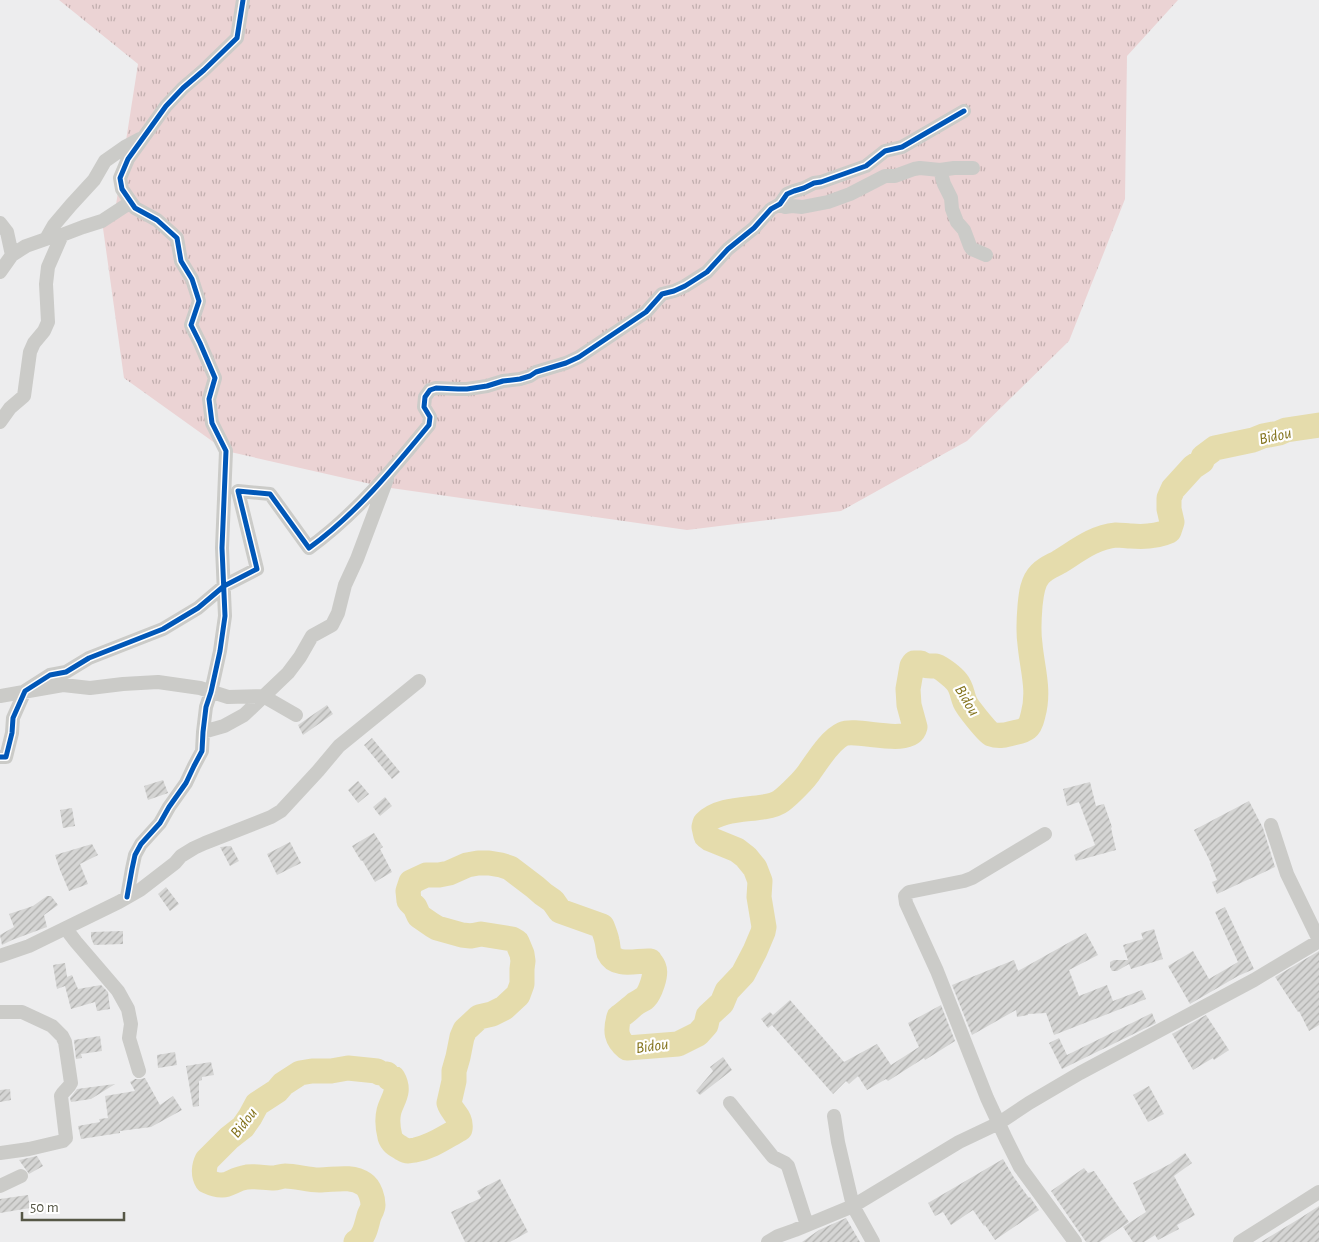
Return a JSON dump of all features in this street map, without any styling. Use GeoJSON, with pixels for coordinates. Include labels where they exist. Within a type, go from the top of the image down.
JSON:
{"type":"FeatureCollection","features":[{"type":"Feature","properties":{"kind":"street"},"geometry":{"type":"LineString","coordinates":[[127,897],[135,855],[141,844],[160,824],[169,807],[186,783],[202,751],[206,707],[212,692],[225,616],[222,548],[226,451],[212,423],[209,398],[215,378],[191,325],[199,302],[192,279],[180,261],[177,238],[157,220],[135,208],[122,189],[120,178],[128,159],[166,106],[237,38],[243,0]]}},
{"type":"Feature","properties":{"kind":"street"},"geometry":{"type":"LineString","coordinates":[[0,757],[6,757],[12,733],[13,718],[25,691],[50,675],[66,672],[89,658],[163,629],[198,608],[224,586],[256,569],[238,491],[270,494],[309,548],[329,533],[360,504],[393,470],[429,425],[430,417],[424,407],[425,397],[430,390],[436,388],[467,389],[520,379],[579,357],[646,312],[662,294],[674,292],[707,272],[728,249],[754,228],[788,194],[814,183],[866,166],[885,151],[902,147],[964,111]]}},
{"type":"Feature","properties":{"kind":"street"},"geometry":{"type":"LineString","coordinates":[[0,272],[12,255],[26,246],[46,239],[54,225],[94,180],[105,161],[125,147],[143,138]]}},
{"type":"Feature","properties":{"kind":"street"},"geometry":{"type":"LineString","coordinates":[[780,204],[785,207],[802,207],[828,202],[850,194],[885,176],[895,176],[914,169],[973,168]]}},
{"type":"Feature","properties":{"kind":"street"},"geometry":{"type":"LineString","coordinates":[[940,170],[951,198],[952,209],[957,222],[964,230],[972,249],[986,255]]}},
{"type":"Feature","properties":{"kind":"street"},"geometry":{"type":"LineString","coordinates":[[0,422],[10,408],[24,396],[30,352],[48,322],[46,284],[48,267],[62,235],[102,221],[131,202]]}},
{"type":"Feature","properties":{"kind":"street"},"geometry":{"type":"LineString","coordinates":[[0,223],[7,232],[12,255]]}},
{"type":"Feature","properties":{"kind":"street"},"geometry":{"type":"LineString","coordinates":[[203,732],[224,726],[244,715],[288,673],[312,636],[332,625],[338,613],[345,586],[357,560],[384,487],[393,470]]}},
{"type":"Feature","properties":{"kind":"street"},"geometry":{"type":"LineString","coordinates":[[0,956],[29,946],[66,929],[140,890],[176,863],[181,856],[194,848],[271,817],[280,811],[318,771],[338,746],[419,681]]}},
{"type":"Feature","properties":{"kind":"street"},"geometry":{"type":"LineString","coordinates":[[0,696],[63,684],[90,688],[158,682],[200,688],[228,697],[263,696],[296,715]]}},
{"type":"Feature","properties":{"kind":"street"},"geometry":{"type":"LineString","coordinates":[[768,1242],[778,1236],[853,1206],[959,1142],[999,1123],[1029,1103],[1101,1061],[1245,984],[1319,941],[1287,874],[1270,825]]}},
{"type":"Feature","properties":{"kind":"street"},"geometry":{"type":"LineString","coordinates":[[1045,834],[972,878],[909,892],[905,896],[906,903],[1013,1154],[1020,1167],[1075,1242]]}},
{"type":"Feature","properties":{"kind":"street"},"geometry":{"type":"LineString","coordinates":[[66,929],[118,991],[128,1009],[131,1024],[129,1038],[139,1071]]}},
{"type":"Feature","properties":{"kind":"street"},"geometry":{"type":"LineString","coordinates":[[0,1012],[22,1012],[52,1026],[62,1036],[65,1042],[71,1083],[61,1096],[66,1138],[63,1141],[0,1154]]}},
{"type":"Feature","properties":{"kind":"street"},"geometry":{"type":"LineString","coordinates":[[730,1103],[773,1157],[788,1166],[807,1225]]}},
{"type":"Feature","properties":{"kind":"street"},"geometry":{"type":"LineString","coordinates":[[834,1116],[839,1148],[853,1206],[873,1242]]}},
{"type":"Feature","properties":{"kind":"street"},"geometry":{"type":"LineString","coordinates":[[0,1186],[21,1176]]}},
{"type":"Feature","properties":{"kind":"street"},"geometry":{"type":"LineString","coordinates":[[1240,1242],[1319,1192]]}},
{"type":"Feature","properties":{"kind":"green space"},"geometry":{"type":"Polygon","coordinates":[[[59,0],[1178,0],[1127,56],[1125,199],[1069,341],[967,441],[841,511],[687,530],[384,487],[226,451],[124,378],[102,221],[115,211],[138,64],[59,0]]]}},
{"type":"Feature","properties":{"kind":"building"},"geometry":{"type":"Polygon","coordinates":[[[327,705],[333,714],[303,735],[298,725],[327,705]]]}},
{"type":"Feature","properties":{"kind":"building"},"geometry":{"type":"Polygon","coordinates":[[[372,738],[400,772],[392,779],[364,745],[372,738]]]}},
{"type":"Feature","properties":{"kind":"building"},"geometry":{"type":"Polygon","coordinates":[[[163,780],[168,793],[148,800],[144,786],[163,780]]]}},
{"type":"Feature","properties":{"kind":"building"},"geometry":{"type":"Polygon","coordinates":[[[358,781],[369,794],[358,803],[348,790],[358,781]]]}},
{"type":"Feature","properties":{"kind":"building"},"geometry":{"type":"Polygon","coordinates":[[[1090,782],[1096,806],[1104,804],[1112,827],[1116,850],[1076,861],[1074,855],[1095,845],[1079,802],[1067,806],[1063,789],[1090,782]]]}},
{"type":"Feature","properties":{"kind":"building"},"geometry":{"type":"Polygon","coordinates":[[[385,797],[392,806],[380,816],[373,807],[385,797]]]}},
{"type":"Feature","properties":{"kind":"building"},"geometry":{"type":"Polygon","coordinates":[[[1249,801],[1263,828],[1275,867],[1217,894],[1212,882],[1217,880],[1211,863],[1194,830],[1249,801]]]}},
{"type":"Feature","properties":{"kind":"building"},"geometry":{"type":"Polygon","coordinates":[[[72,808],[75,826],[63,828],[60,810],[72,808]]]}},
{"type":"Feature","properties":{"kind":"building"},"geometry":{"type":"Polygon","coordinates":[[[374,833],[383,847],[380,849],[392,872],[375,882],[352,846],[374,833]]]}},
{"type":"Feature","properties":{"kind":"building"},"geometry":{"type":"Polygon","coordinates":[[[290,842],[301,863],[277,875],[267,854],[290,842]]]}},
{"type":"Feature","properties":{"kind":"building"},"geometry":{"type":"Polygon","coordinates":[[[92,844],[98,855],[80,864],[88,884],[69,891],[55,855],[92,844]]]}},
{"type":"Feature","properties":{"kind":"building"},"geometry":{"type":"Polygon","coordinates":[[[231,846],[239,861],[230,866],[220,847],[231,846]]]}},
{"type":"Feature","properties":{"kind":"building"},"geometry":{"type":"Polygon","coordinates":[[[166,887],[179,904],[170,911],[158,894],[166,887]]]}},
{"type":"Feature","properties":{"kind":"building"},"geometry":{"type":"Polygon","coordinates":[[[47,896],[51,896],[58,905],[44,915],[47,927],[2,945],[0,935],[14,927],[9,914],[33,906],[47,896]]]}},
{"type":"Feature","properties":{"kind":"building"},"geometry":{"type":"Polygon","coordinates":[[[1225,907],[1254,969],[1238,976],[1190,1004],[1168,966],[1193,951],[1209,979],[1238,962],[1215,912],[1225,907]]]}},
{"type":"Feature","properties":{"kind":"building"},"geometry":{"type":"Polygon","coordinates":[[[1154,929],[1163,959],[1131,969],[1129,964],[1117,971],[1112,971],[1110,962],[1114,960],[1128,960],[1123,945],[1143,939],[1141,933],[1154,929]]]}},
{"type":"Feature","properties":{"kind":"building"},"geometry":{"type":"Polygon","coordinates":[[[123,931],[123,944],[94,945],[91,938],[91,932],[123,931]]]}},
{"type":"Feature","properties":{"kind":"building"},"geometry":{"type":"Polygon","coordinates":[[[1086,933],[1098,955],[1069,970],[1079,996],[1107,985],[1113,1001],[1142,990],[1146,999],[1054,1035],[1046,1013],[1017,1017],[1016,1010],[972,1035],[952,985],[1014,960],[1018,971],[1086,933]]]}},
{"type":"Feature","properties":{"kind":"building"},"geometry":{"type":"Polygon","coordinates":[[[1319,951],[1319,1025],[1309,1031],[1299,1011],[1275,977],[1319,951]]]}},
{"type":"Feature","properties":{"kind":"building"},"geometry":{"type":"Polygon","coordinates":[[[65,963],[67,977],[72,975],[78,989],[101,985],[108,992],[110,1009],[97,1011],[95,1002],[71,1009],[65,986],[57,989],[53,965],[65,963]]]}},
{"type":"Feature","properties":{"kind":"building"},"geometry":{"type":"Polygon","coordinates":[[[790,1000],[844,1062],[877,1044],[891,1065],[919,1047],[908,1023],[941,1005],[955,1041],[888,1081],[886,1079],[867,1090],[858,1076],[849,1084],[846,1081],[833,1094],[772,1025],[768,1028],[761,1019],[770,1012],[773,1015],[790,1000]]]}},
{"type":"Feature","properties":{"kind":"building"},"geometry":{"type":"Polygon","coordinates":[[[1152,1013],[1156,1023],[1062,1069],[1049,1043],[1059,1038],[1067,1055],[1152,1013]]]}},
{"type":"Feature","properties":{"kind":"building"},"geometry":{"type":"Polygon","coordinates":[[[1206,1015],[1229,1050],[1193,1070],[1172,1034],[1206,1015]]]}},
{"type":"Feature","properties":{"kind":"building"},"geometry":{"type":"Polygon","coordinates":[[[100,1036],[102,1051],[81,1054],[82,1058],[76,1059],[74,1040],[100,1036]]]}},
{"type":"Feature","properties":{"kind":"building"},"geometry":{"type":"Polygon","coordinates":[[[175,1052],[177,1065],[158,1068],[157,1055],[175,1052]]]}},
{"type":"Feature","properties":{"kind":"building"},"geometry":{"type":"Polygon","coordinates":[[[723,1057],[732,1070],[700,1095],[696,1091],[713,1071],[710,1067],[723,1057]]]}},
{"type":"Feature","properties":{"kind":"building"},"geometry":{"type":"Polygon","coordinates":[[[211,1062],[214,1075],[202,1077],[202,1080],[199,1081],[199,1106],[193,1107],[186,1066],[211,1062]]]}},
{"type":"Feature","properties":{"kind":"building"},"geometry":{"type":"Polygon","coordinates":[[[145,1078],[160,1105],[173,1096],[182,1110],[151,1127],[81,1139],[78,1126],[100,1122],[99,1119],[108,1118],[105,1096],[135,1091],[130,1082],[135,1079],[145,1078]]]}},
{"type":"Feature","properties":{"kind":"building"},"geometry":{"type":"Polygon","coordinates":[[[115,1084],[91,1099],[71,1102],[70,1098],[77,1089],[115,1084]]]}},
{"type":"Feature","properties":{"kind":"building"},"geometry":{"type":"Polygon","coordinates":[[[1149,1086],[1164,1114],[1148,1122],[1133,1095],[1149,1086]]]}},
{"type":"Feature","properties":{"kind":"building"},"geometry":{"type":"Polygon","coordinates":[[[10,1089],[11,1100],[0,1102],[0,1090],[10,1089]]]}},
{"type":"Feature","properties":{"kind":"building"},"geometry":{"type":"Polygon","coordinates":[[[1185,1153],[1192,1163],[1174,1176],[1195,1215],[1177,1225],[1179,1229],[1158,1240],[1155,1235],[1144,1242],[1133,1242],[1123,1227],[1146,1212],[1133,1183],[1170,1164],[1185,1153]]]}},
{"type":"Feature","properties":{"kind":"building"},"geometry":{"type":"Polygon","coordinates":[[[37,1156],[43,1166],[29,1174],[19,1160],[37,1156]]]}},
{"type":"Feature","properties":{"kind":"building"},"geometry":{"type":"Polygon","coordinates":[[[1003,1159],[1013,1176],[1039,1210],[995,1240],[973,1210],[951,1225],[943,1212],[935,1216],[928,1203],[1003,1159]]]}},
{"type":"Feature","properties":{"kind":"building"},"geometry":{"type":"Polygon","coordinates":[[[1084,1168],[1088,1173],[1094,1171],[1129,1222],[1100,1242],[1086,1242],[1051,1191],[1084,1168]]]}},
{"type":"Feature","properties":{"kind":"building"},"geometry":{"type":"Polygon","coordinates":[[[500,1179],[528,1232],[510,1242],[465,1242],[451,1212],[481,1198],[477,1191],[500,1179]]]}},
{"type":"Feature","properties":{"kind":"building"},"geometry":{"type":"Polygon","coordinates":[[[28,1195],[30,1208],[0,1213],[0,1199],[28,1195]]]}},
{"type":"Feature","properties":{"kind":"building"},"geometry":{"type":"Polygon","coordinates":[[[1319,1206],[1319,1242],[1261,1242],[1302,1217],[1319,1206]]]}},
{"type":"Feature","properties":{"kind":"building"},"geometry":{"type":"Polygon","coordinates":[[[846,1218],[860,1242],[802,1242],[819,1230],[846,1218]]]}},
{"type":"Feature","properties":{"kind":"waterway","name":"Bidou"},"geometry":{"type":"LineString","coordinates":[[356,1242],[363,1234],[373,1208],[372,1197],[368,1188],[359,1181],[348,1179],[315,1180],[284,1176],[274,1178],[241,1178],[228,1184],[219,1185],[207,1181],[205,1168],[207,1160],[243,1127],[257,1104],[300,1073],[312,1071],[331,1071],[348,1068],[377,1071],[387,1074],[389,1078],[393,1078],[396,1091],[388,1114],[389,1131],[393,1142],[405,1150],[427,1147],[460,1129],[460,1121],[449,1103],[462,1037],[465,1030],[479,1017],[492,1014],[504,1008],[518,995],[522,984],[522,954],[517,942],[512,939],[481,934],[462,935],[432,925],[419,916],[415,907],[409,901],[408,891],[411,882],[426,875],[449,873],[467,865],[478,863],[489,863],[510,868],[553,901],[560,911],[602,926],[612,958],[622,962],[650,961],[653,965],[655,971],[654,979],[647,996],[619,1017],[617,1034],[627,1048],[678,1044],[698,1034],[706,1025],[708,1016],[722,1003],[727,991],[743,974],[755,951],[764,927],[759,897],[760,881],[755,868],[737,850],[706,836],[705,823],[711,818],[724,813],[768,806],[779,802],[804,778],[829,745],[843,734],[860,733],[904,736],[911,733],[915,727],[909,705],[908,689],[914,663],[936,666],[953,678],[960,687],[967,705],[991,734],[1002,735],[1026,729],[1031,722],[1036,697],[1029,639],[1030,602],[1032,589],[1040,574],[1079,549],[1108,536],[1150,536],[1169,531],[1172,522],[1169,498],[1173,489],[1193,467],[1202,461],[1203,457],[1215,448],[1253,440],[1286,430],[1319,425]]}},
{"type":"Feature","properties":{"kind":"cycle path"},"geometry":{"type":"LineString","coordinates":[[127,897],[135,855],[141,844],[160,823],[186,783],[202,751],[206,707],[220,651],[225,616],[222,548],[226,451],[212,423],[209,399],[215,378],[191,325],[199,301],[192,279],[181,261],[177,238],[157,220],[135,208],[122,189],[120,178],[128,159],[166,106],[237,38],[243,0]]}},
{"type":"Feature","properties":{"kind":"cycle path"},"geometry":{"type":"LineString","coordinates":[[0,757],[6,757],[12,733],[13,718],[25,691],[50,675],[66,672],[89,658],[163,629],[198,608],[224,586],[257,569],[238,491],[270,494],[309,548],[343,521],[358,506],[429,425],[430,417],[424,407],[425,397],[430,390],[436,388],[467,389],[520,379],[579,357],[646,312],[662,294],[685,286],[707,272],[728,249],[754,228],[771,209],[780,204],[787,194],[866,166],[885,151],[902,147],[964,111]]}}]}
